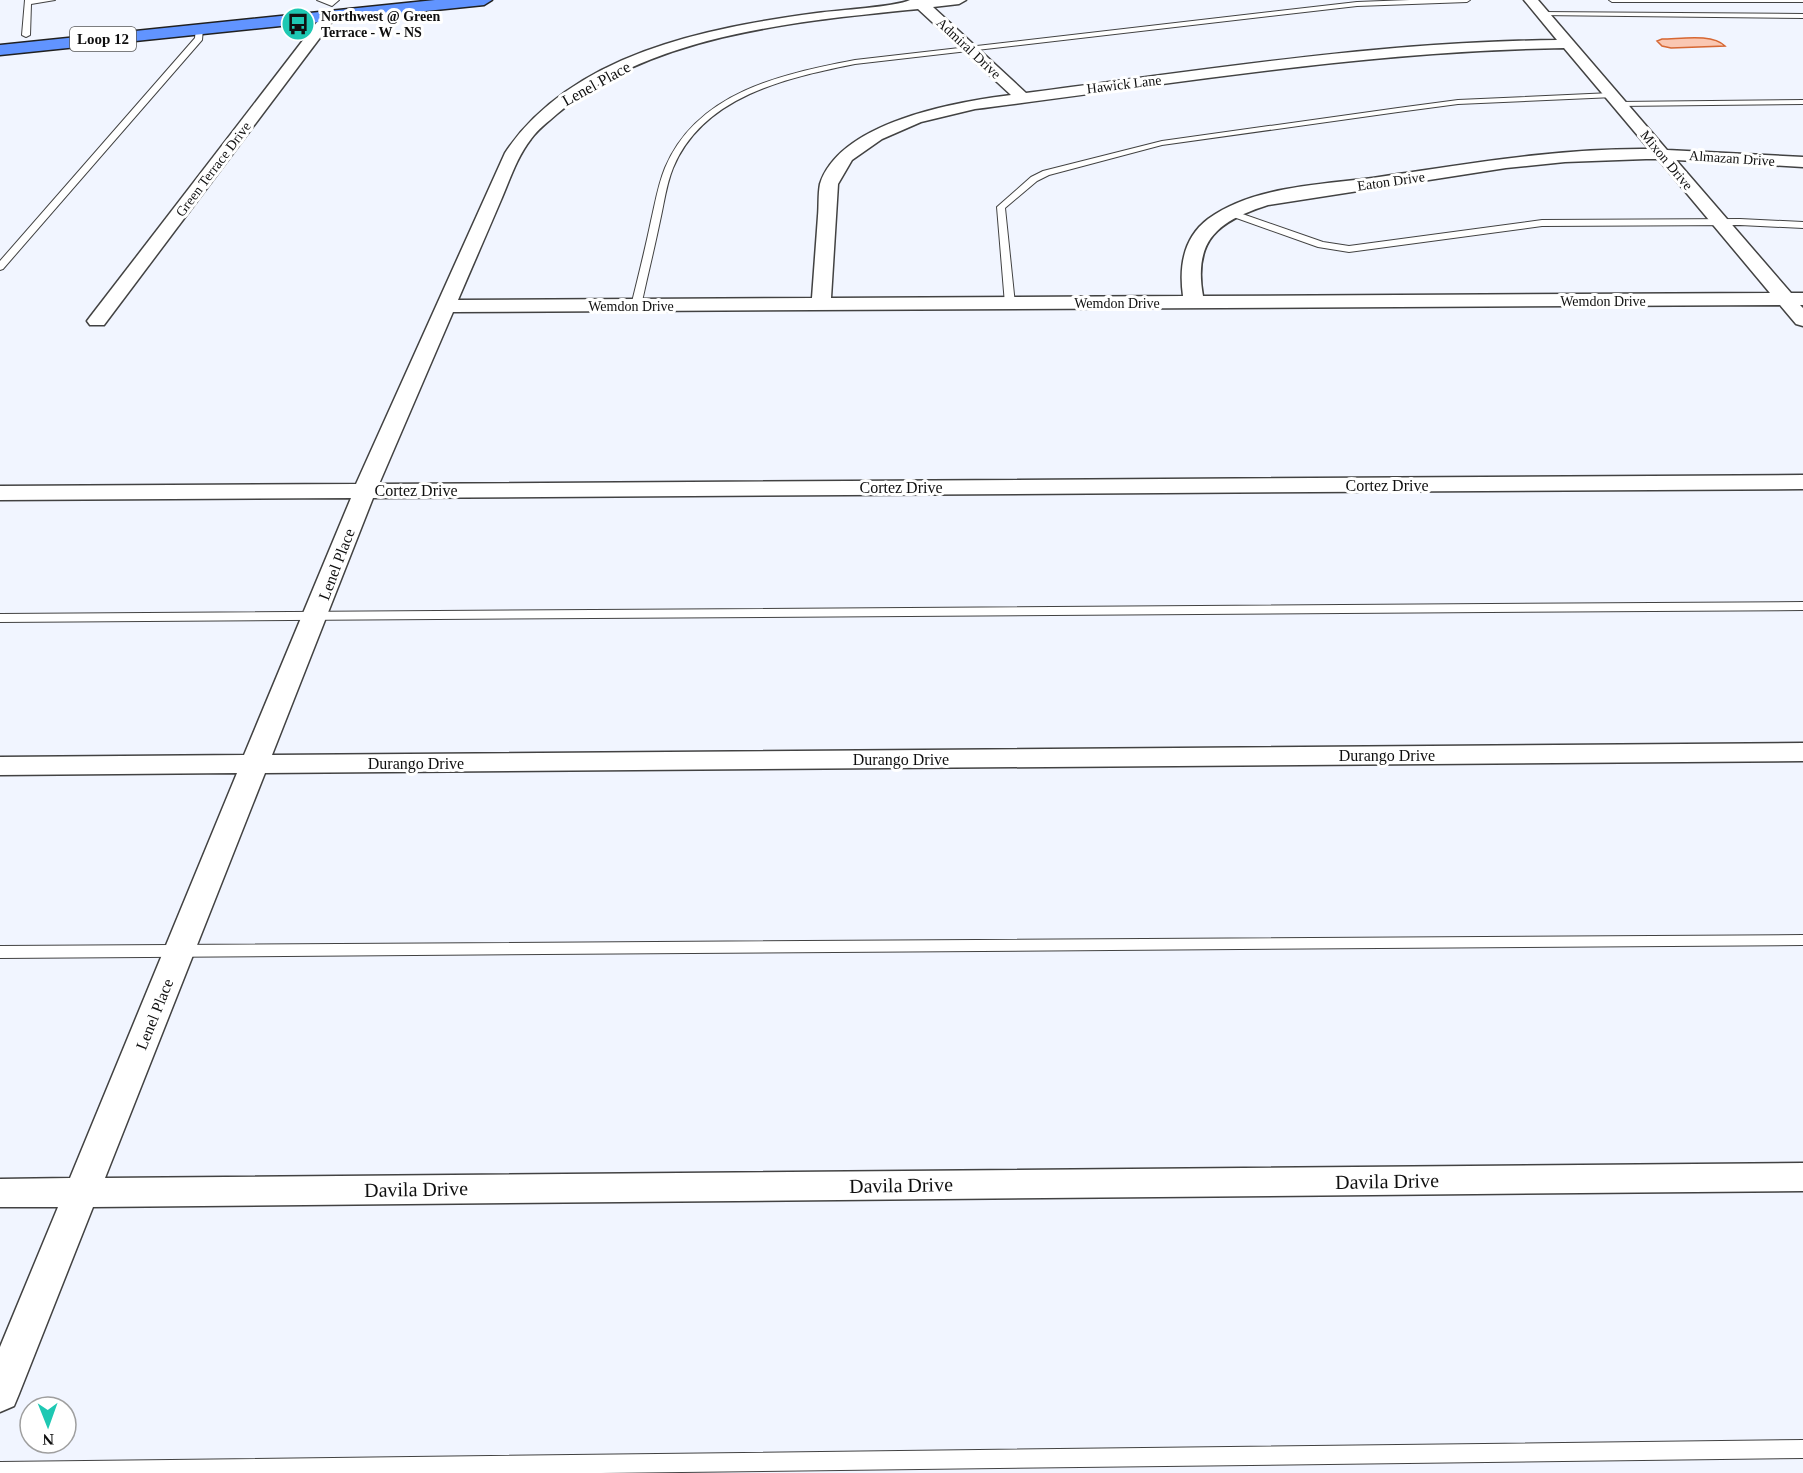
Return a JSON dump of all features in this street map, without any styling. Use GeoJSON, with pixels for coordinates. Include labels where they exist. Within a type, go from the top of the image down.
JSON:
{"type":"FeatureCollection","features":[{"type":"Feature","properties":{"kind":"main road","name":"Loop 12"},"geometry":{"type":"LineString","coordinates":[[7,44],[371,0]]}},
{"type":"Feature","properties":{"kind":"main road","name":"Loop 12"},"geometry":{"type":"LineString","coordinates":[[7,44],[199,29],[329,5],[484,0]]}},
{"type":"Feature","properties":{"kind":"street","name":"Lenel Place"},"geometry":{"type":"LineString","coordinates":[[0,1394],[181,951],[365,490],[448,306],[513,153],[531,127],[581,88],[631,63],[715,36],[819,16],[919,2],[959,0]]}},
{"type":"Feature","properties":{"kind":"street","name":"Mixon Drive"},"geometry":{"type":"LineString","coordinates":[[1531,0],[1719,223],[1794,299],[1803,320]]}},
{"type":"Feature","properties":{"kind":"street","name":"Admiral Drive"},"geometry":{"type":"LineString","coordinates":[[919,2],[1022,97]]}},
{"type":"Feature","properties":{"kind":"street","name":"Green Terrace Drive"},"geometry":{"type":"LineString","coordinates":[[97,321],[329,5]]}},
{"type":"Feature","properties":{"kind":"street","name":"Hawick Lane"},"geometry":{"type":"LineString","coordinates":[[821,304],[828,184],[846,157],[876,136],[915,119],[975,104],[1022,97],[1383,52],[1475,45],[1567,44]]}},
{"type":"Feature","properties":{"kind":"street","name":"Almazan Drive"},"geometry":{"type":"LineString","coordinates":[[1662,154],[1803,162]]}},
{"type":"Feature","properties":{"kind":"street","name":"Eaton Drive"},"geometry":{"type":"LineString","coordinates":[[1194,303],[1188,268],[1196,244],[1213,224],[1253,204],[1294,195],[1519,162],[1592,155],[1662,154]]}},
{"type":"Feature","properties":{"kind":"street","name":"Wemdon Drive"},"geometry":{"type":"LineString","coordinates":[[448,306],[1794,299]]}},
{"type":"Feature","properties":{"kind":"street","name":"Cortez Drive"},"geometry":{"type":"LineString","coordinates":[[0,493],[1803,482]]}},
{"type":"Feature","properties":{"kind":"street","name":"Durango Drive"},"geometry":{"type":"LineString","coordinates":[[0,766],[1803,752]]}},
{"type":"Feature","properties":{"kind":"street","name":"Davila Drive"},"geometry":{"type":"LineString","coordinates":[[0,1193],[1803,1177]]}},
{"type":"Feature","properties":{"kind":"lane"},"geometry":{"type":"LineString","coordinates":[[7,44],[28,1],[52,0]]}},
{"type":"Feature","properties":{"kind":"lane"},"geometry":{"type":"LineString","coordinates":[[636,306],[669,167],[690,132],[704,118],[751,90],[794,74],[855,62],[1357,4],[1467,0]]}},
{"type":"Feature","properties":{"kind":"lane"},"geometry":{"type":"LineString","coordinates":[[1612,0],[1803,0]]}},
{"type":"Feature","properties":{"kind":"lane"},"geometry":{"type":"LineString","coordinates":[[1542,14],[1803,16]]}},
{"type":"Feature","properties":{"kind":"lane"},"geometry":{"type":"LineString","coordinates":[[0,267],[199,38],[199,29]]}},
{"type":"Feature","properties":{"kind":"lane"},"geometry":{"type":"LineString","coordinates":[[1010,304],[1001,207],[1034,179],[1046,173],[1162,143],[1458,102],[1803,102]]}},
{"type":"Feature","properties":{"kind":"lane"},"geometry":{"type":"LineString","coordinates":[[1617,102],[1803,108]]}},
{"type":"Feature","properties":{"kind":"lane"},"geometry":{"type":"LineString","coordinates":[[1231,213],[1321,245],[1349,249],[1542,223],[1803,225]]}},
{"type":"Feature","properties":{"kind":"lane"},"geometry":{"type":"LineString","coordinates":[[0,618],[1803,606]]}},
{"type":"Feature","properties":{"kind":"lane"},"geometry":{"type":"LineString","coordinates":[[0,952],[1803,940]]}},
{"type":"Feature","properties":{"kind":"lane"},"geometry":{"type":"LineString","coordinates":[[0,1471],[1803,1449]]}},
{"type":"Feature","properties":{"kind":"shaded area"},"geometry":{"type":"Polygon","coordinates":[[[1704,38],[1712,39],[1725,46],[1671,48],[1662,46],[1657,41],[1704,38]]]}},
{"type":"Feature","properties":{"kind":"place","name":"Northwest @ Green Terrace - W - NS"},"geometry":{"type":"Point","coordinates":[298,24]}}]}
